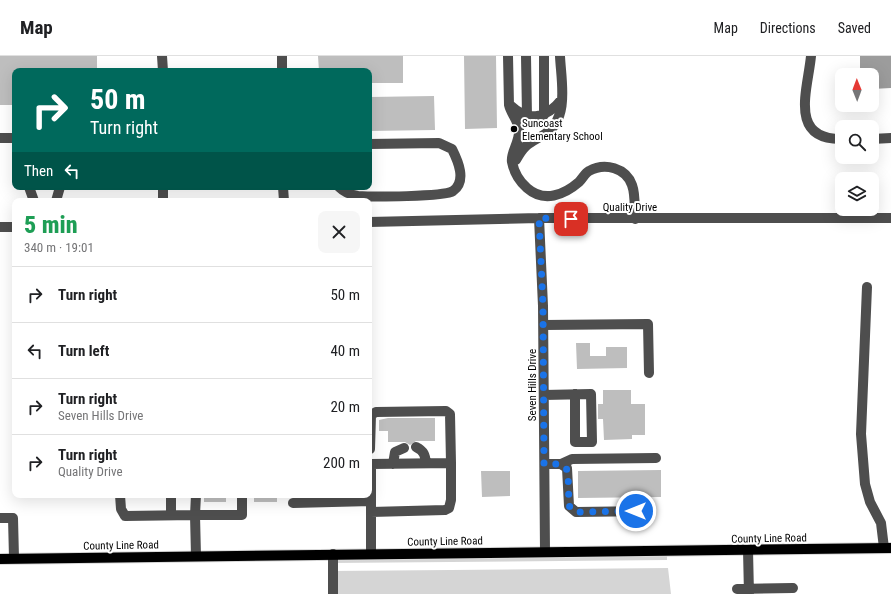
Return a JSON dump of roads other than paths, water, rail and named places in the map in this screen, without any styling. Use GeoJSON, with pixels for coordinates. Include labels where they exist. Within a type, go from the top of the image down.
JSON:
{"type":"FeatureCollection","features":[{"type":"Feature","properties":{"kind":"main road","name":"County Line Road"},"geometry":{"type":"LineString","coordinates":[[0,558],[887,548]]}},
{"type":"Feature","properties":{"kind":"street"},"geometry":{"type":"LineString","coordinates":[[162,56],[162,68]]}},
{"type":"Feature","properties":{"kind":"street"},"geometry":{"type":"LineString","coordinates":[[282,56],[282,68]]}},
{"type":"Feature","properties":{"kind":"street"},"geometry":{"type":"LineString","coordinates":[[508,56],[510,112],[516,119],[519,129],[519,141],[512,157],[512,162],[523,184],[531,191],[551,197],[572,188],[588,171],[600,166],[610,166],[621,172],[632,184],[635,219]]}},
{"type":"Feature","properties":{"kind":"street"},"geometry":{"type":"LineString","coordinates":[[526,56],[527,116]]}},
{"type":"Feature","properties":{"kind":"street"},"geometry":{"type":"LineString","coordinates":[[544,56],[544,115]]}},
{"type":"Feature","properties":{"kind":"street"},"geometry":{"type":"LineString","coordinates":[[515,168],[518,156],[528,142],[546,133],[557,121],[561,113],[562,99],[560,56]]}},
{"type":"Feature","properties":{"kind":"street"},"geometry":{"type":"LineString","coordinates":[[811,56],[804,99],[805,114],[808,122],[819,134],[835,139]]}},
{"type":"Feature","properties":{"kind":"street"},"geometry":{"type":"LineString","coordinates":[[509,105],[518,113],[527,116],[544,115],[552,110],[562,99]]}},
{"type":"Feature","properties":{"kind":"street"},"geometry":{"type":"LineString","coordinates":[[0,138],[12,138]]}},
{"type":"Feature","properties":{"kind":"street"},"geometry":{"type":"LineString","coordinates":[[879,139],[891,138]]}},
{"type":"Feature","properties":{"kind":"street"},"geometry":{"type":"LineString","coordinates":[[342,190],[359,196],[439,195],[453,191],[458,184],[461,173],[459,163],[452,149],[439,143],[372,144]]}},
{"type":"Feature","properties":{"kind":"street","name":"Quality Drive"},"geometry":{"type":"LineString","coordinates":[[372,222],[539,218],[891,218]]}},
{"type":"Feature","properties":{"kind":"street","name":"Seven Hills Drive"},"geometry":{"type":"LineString","coordinates":[[539,218],[544,325],[545,552]]}},
{"type":"Feature","properties":{"kind":"street"},"geometry":{"type":"LineString","coordinates":[[0,227],[12,227]]}},
{"type":"Feature","properties":{"kind":"street"},"geometry":{"type":"LineString","coordinates":[[867,287],[861,434],[865,484],[870,502],[881,523],[887,548]]}},
{"type":"Feature","properties":{"kind":"street"},"geometry":{"type":"LineString","coordinates":[[544,325],[648,324],[649,373]]}},
{"type":"Feature","properties":{"kind":"street"},"geometry":{"type":"LineString","coordinates":[[544,395],[575,394],[591,394],[592,442],[575,442],[575,394]]}},
{"type":"Feature","properties":{"kind":"street"},"geometry":{"type":"LineString","coordinates":[[371,512],[445,510],[449,508],[451,500],[450,414],[446,411],[376,412],[372,414]]}},
{"type":"Feature","properties":{"kind":"street"},"geometry":{"type":"LineString","coordinates":[[416,447],[422,450],[425,454],[426,463]]}},
{"type":"Feature","properties":{"kind":"street"},"geometry":{"type":"LineString","coordinates":[[393,464],[394,452],[404,448]]}},
{"type":"Feature","properties":{"kind":"street"},"geometry":{"type":"LineString","coordinates":[[544,464],[561,464],[572,459],[656,458]]}},
{"type":"Feature","properties":{"kind":"street"},"geometry":{"type":"LineString","coordinates":[[372,464],[451,463]]}},
{"type":"Feature","properties":{"kind":"street"},"geometry":{"type":"LineString","coordinates":[[561,464],[567,468],[568,472],[569,506],[576,512],[650,511]]}},
{"type":"Feature","properties":{"kind":"street"},"geometry":{"type":"LineString","coordinates":[[120,498],[121,509],[125,516],[242,515],[242,498]]}},
{"type":"Feature","properties":{"kind":"street"},"geometry":{"type":"LineString","coordinates":[[170,498],[171,515]]}},
{"type":"Feature","properties":{"kind":"street"},"geometry":{"type":"LineString","coordinates":[[196,498],[196,556]]}},
{"type":"Feature","properties":{"kind":"street"},"geometry":{"type":"LineString","coordinates":[[293,504],[348,499],[371,501],[371,554]]}},
{"type":"Feature","properties":{"kind":"street"},"geometry":{"type":"LineString","coordinates":[[0,518],[13,518],[14,558]]}},
{"type":"Feature","properties":{"kind":"street"},"geometry":{"type":"LineString","coordinates":[[748,550],[749,591]]}},
{"type":"Feature","properties":{"kind":"street"},"geometry":{"type":"LineString","coordinates":[[333,554],[333,594]]}},
{"type":"Feature","properties":{"kind":"street"},"geometry":{"type":"LineString","coordinates":[[737,589],[749,591],[793,588]]}},
{"type":"Feature","properties":{"kind":"place","name":"Suncoast Elementary School"},"geometry":{"type":"Point","coordinates":[514,129]}}]}
